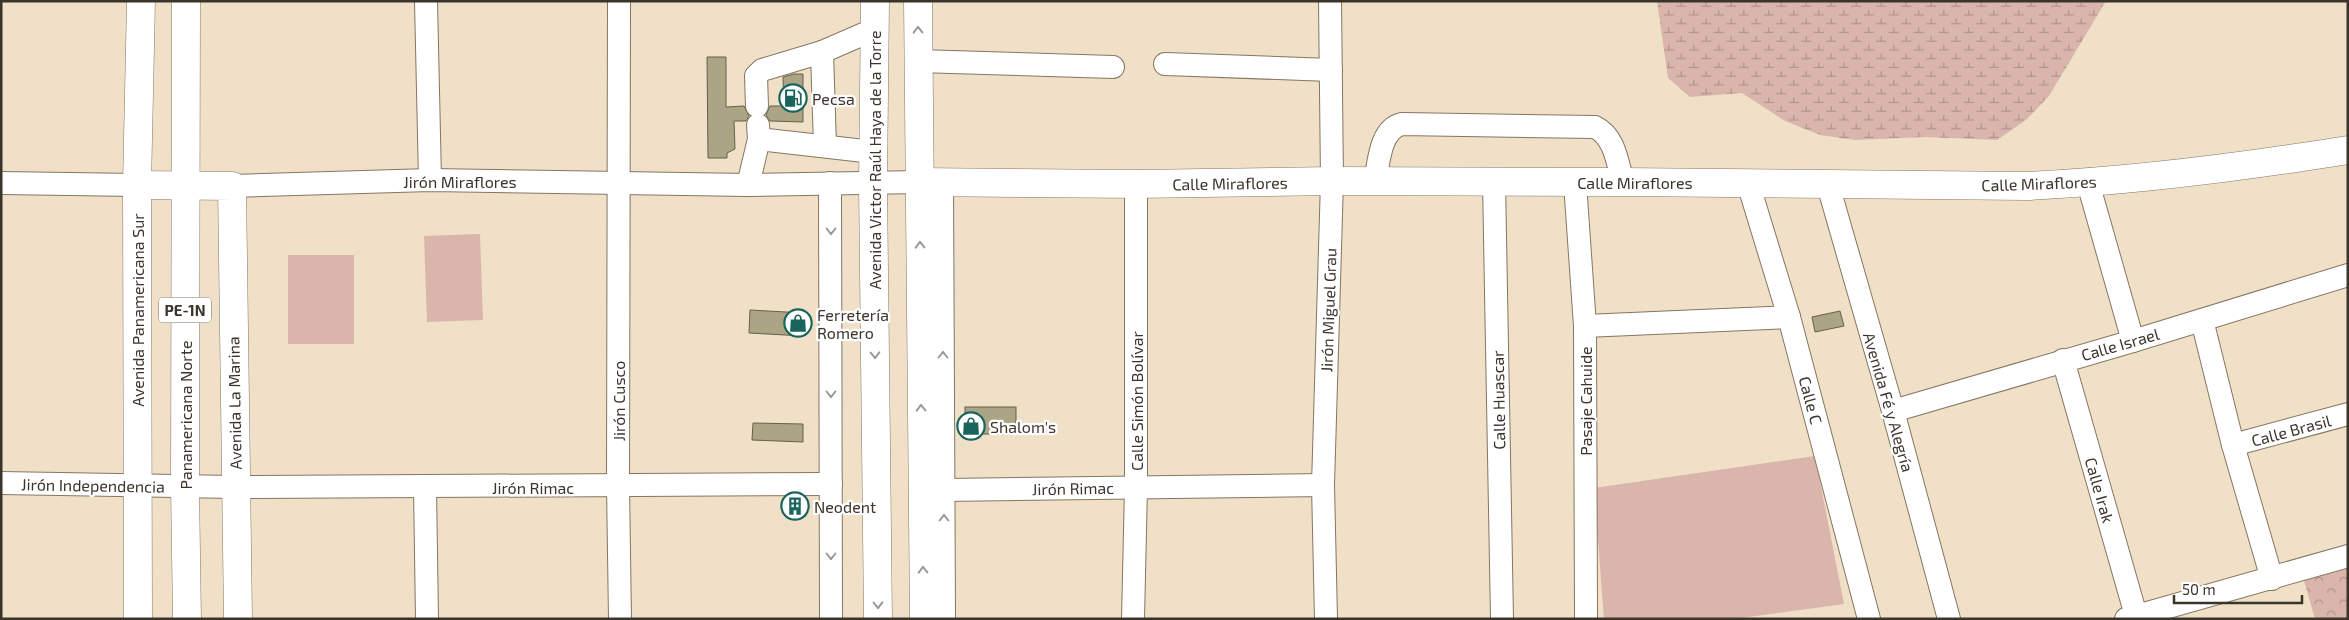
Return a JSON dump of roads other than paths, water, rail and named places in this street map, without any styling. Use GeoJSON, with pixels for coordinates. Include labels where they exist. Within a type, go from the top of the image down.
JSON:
{"type":"FeatureCollection","features":[{"type":"Feature","properties":{"kind":"main road","name":"Avenida Panamericana Sur"},"geometry":{"type":"LineString","coordinates":[[138,619],[137,185],[141,1]]}},
{"type":"Feature","properties":{"kind":"main road","name":"Panamericana Norte"},"geometry":{"type":"LineString","coordinates":[[186,1],[186,619]]}},
{"type":"Feature","properties":{"kind":"main road","name":"Avenida Victor Raúl Haya de la Torre"},"geometry":{"type":"LineString","coordinates":[[875,1],[873,184],[878,619]]}},
{"type":"Feature","properties":{"kind":"main road"},"geometry":{"type":"LineString","coordinates":[[918,1],[918,62],[931,182],[924,619]]}},
{"type":"Feature","properties":{"kind":"main road","name":"Calle Miraflores"},"geometry":{"type":"LineString","coordinates":[[931,182],[1136,184],[1332,181],[1748,182],[1828,185],[2026,186],[2088,183],[2273,162],[2348,150]]}},
{"type":"Feature","properties":{"kind":"main road","name":"Jirón Miraflores"},"geometry":{"type":"LineString","coordinates":[[137,185],[232,186]]}},
{"type":"Feature","properties":{"kind":"main road","name":"Avenida La Marina"},"geometry":{"type":"LineString","coordinates":[[232,186],[238,619]]}},
{"type":"Feature","properties":{"kind":"street"},"geometry":{"type":"LineString","coordinates":[[426,1],[430,180]]}},
{"type":"Feature","properties":{"kind":"street","name":"Jirón Cusco"},"geometry":{"type":"LineString","coordinates":[[619,1],[618,486],[620,619]]}},
{"type":"Feature","properties":{"kind":"street","name":"Jirón Miguel Grau"},"geometry":{"type":"LineString","coordinates":[[1326,619],[1323,485],[1332,181],[1330,1]]}},
{"type":"Feature","properties":{"kind":"street"},"geometry":{"type":"LineString","coordinates":[[748,185],[758,122],[756,76],[762,70],[822,52],[875,29]]}},
{"type":"Feature","properties":{"kind":"street"},"geometry":{"type":"LineString","coordinates":[[822,52],[824,146]]}},
{"type":"Feature","properties":{"kind":"street"},"geometry":{"type":"LineString","coordinates":[[918,62],[1112,67]]}},
{"type":"Feature","properties":{"kind":"street"},"geometry":{"type":"LineString","coordinates":[[1165,64],[1331,70]]}},
{"type":"Feature","properties":{"kind":"street"},"geometry":{"type":"LineString","coordinates":[[758,122],[824,146],[873,152]]}},
{"type":"Feature","properties":{"kind":"street"},"geometry":{"type":"LineString","coordinates":[[1375,181],[1387,132],[1394,126],[1402,124],[1595,127],[1603,131],[1610,139],[1623,182]]}},
{"type":"Feature","properties":{"kind":"street","name":"Jirón Miraflores"},"geometry":{"type":"LineString","coordinates":[[232,186],[430,180],[748,185],[931,182]]}},
{"type":"Feature","properties":{"kind":"street","name":"Jirón Miraflores"},"geometry":{"type":"LineString","coordinates":[[1,182],[137,185]]}},
{"type":"Feature","properties":{"kind":"street"},"geometry":{"type":"LineString","coordinates":[[931,182],[944,490],[944,619]]}},
{"type":"Feature","properties":{"kind":"street","name":"Calle Huascar"},"geometry":{"type":"LineString","coordinates":[[1494,182],[1502,619]]}},
{"type":"Feature","properties":{"kind":"street","name":"Calle C"},"geometry":{"type":"LineString","coordinates":[[1748,182],[1789,317],[1869,619]]}},
{"type":"Feature","properties":{"kind":"street"},"geometry":{"type":"LineString","coordinates":[[830,183],[831,619]]}},
{"type":"Feature","properties":{"kind":"street","name":"Pasaje Cahuide"},"geometry":{"type":"LineString","coordinates":[[1575,183],[1585,326],[1586,619]]}},
{"type":"Feature","properties":{"kind":"street"},"geometry":{"type":"LineString","coordinates":[[2088,183],[2133,341]]}},
{"type":"Feature","properties":{"kind":"street","name":"Calle Simón Bolívar"},"geometry":{"type":"LineString","coordinates":[[1133,619],[1136,487],[1136,184]]}},
{"type":"Feature","properties":{"kind":"street","name":"Avenida Fé y Alegría"},"geometry":{"type":"LineString","coordinates":[[1828,185],[1893,411],[1949,619]]}},
{"type":"Feature","properties":{"kind":"street","name":"Calle Israel"},"geometry":{"type":"LineString","coordinates":[[1893,411],[2133,341],[2348,275]]}},
{"type":"Feature","properties":{"kind":"street"},"geometry":{"type":"LineString","coordinates":[[1585,326],[1789,317]]}},
{"type":"Feature","properties":{"kind":"street"},"geometry":{"type":"LineString","coordinates":[[2202,320],[2233,445],[2272,579]]}},
{"type":"Feature","properties":{"kind":"street","name":"Calle Irak"},"geometry":{"type":"LineString","coordinates":[[2063,360],[2133,618]]}},
{"type":"Feature","properties":{"kind":"street","name":"Calle Brasil"},"geometry":{"type":"LineString","coordinates":[[2233,445],[2348,414]]}},
{"type":"Feature","properties":{"kind":"street","name":"Jirón Independencia"},"geometry":{"type":"LineString","coordinates":[[1,483],[235,487]]}},
{"type":"Feature","properties":{"kind":"street","name":"Jirón Rimac"},"geometry":{"type":"LineString","coordinates":[[235,487],[831,484]]}},
{"type":"Feature","properties":{"kind":"street","name":"Jirón Rimac"},"geometry":{"type":"LineString","coordinates":[[944,490],[1323,485]]}},
{"type":"Feature","properties":{"kind":"street"},"geometry":{"type":"LineString","coordinates":[[425,487],[427,619]]}},
{"type":"Feature","properties":{"kind":"street"},"geometry":{"type":"LineString","coordinates":[[2133,618],[2348,556]]}},
{"type":"Feature","properties":{"kind":"place","name":"Pecsa"},"geometry":{"type":"Point","coordinates":[793,98]}},
{"type":"Feature","properties":{"kind":"place","name":"Ferretería Romero"},"geometry":{"type":"Point","coordinates":[798,323]}},
{"type":"Feature","properties":{"kind":"place","name":"Shalom's"},"geometry":{"type":"Point","coordinates":[971,426]}},
{"type":"Feature","properties":{"kind":"place","name":"Neodent"},"geometry":{"type":"Point","coordinates":[795,506]}}]}
